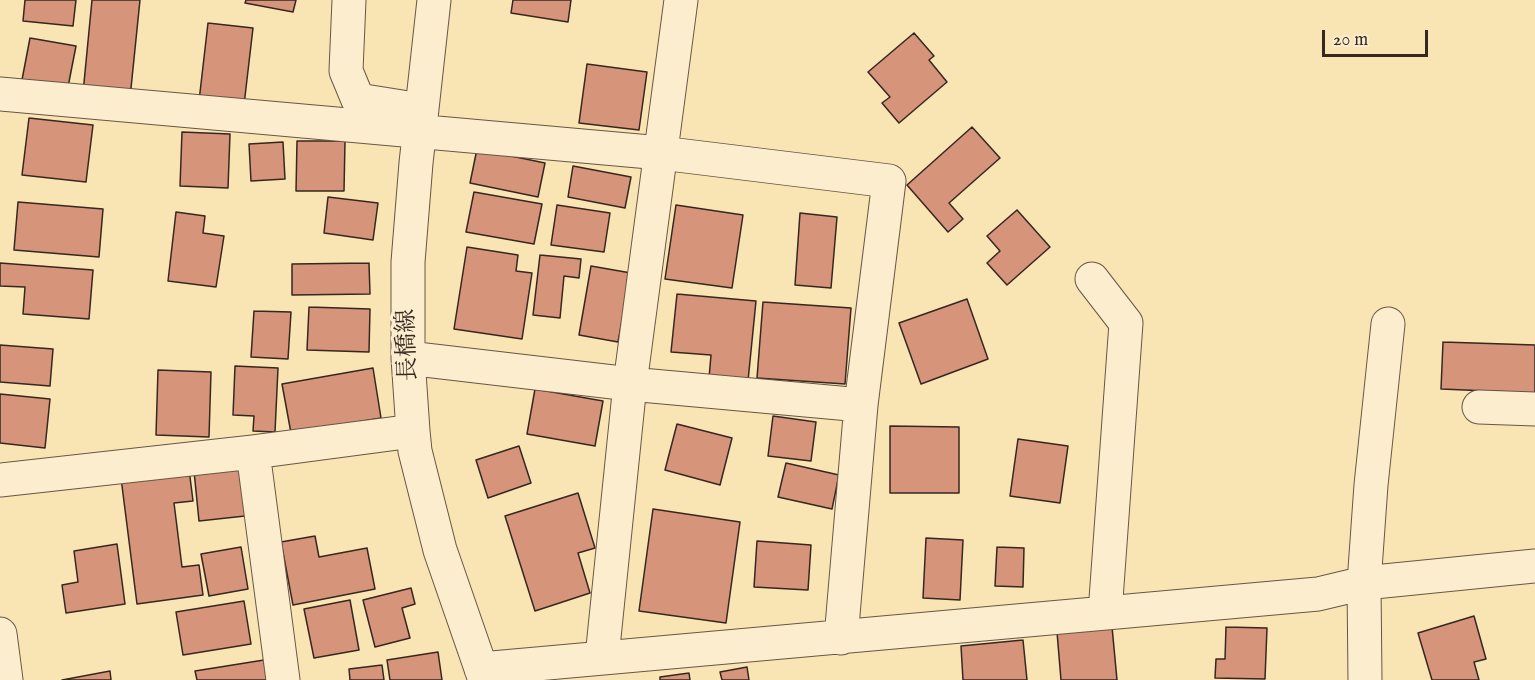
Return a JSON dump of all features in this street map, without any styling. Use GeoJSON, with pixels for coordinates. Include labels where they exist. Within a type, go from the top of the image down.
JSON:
{"type":"FeatureCollection","features":[{"type":"Feature","properties":{"kind":"street"},"geometry":{"type":"LineString","coordinates":[[349,0],[346,71],[358,100],[420,120]]}},
{"type":"Feature","properties":{"kind":"street","name":"長橋線"},"geometry":{"type":"LineString","coordinates":[[434,0],[420,120],[408,262],[408,358],[413,430],[415,451],[440,550],[483,675]]}},
{"type":"Feature","properties":{"kind":"street"},"geometry":{"type":"LineString","coordinates":[[622,664],[630,384],[681,0]]}},
{"type":"Feature","properties":{"kind":"street"},"geometry":{"type":"LineString","coordinates":[[0,94],[420,120],[889,181],[861,405],[841,638]]}},
{"type":"Feature","properties":{"kind":"street"},"geometry":{"type":"LineString","coordinates":[[1092,279],[1126,322],[1105,613]]}},
{"type":"Feature","properties":{"kind":"street"},"geometry":{"type":"LineString","coordinates":[[1365,680],[1364,582],[1371,485],[1388,324]]}},
{"type":"Feature","properties":{"kind":"street"},"geometry":{"type":"LineString","coordinates":[[408,358],[630,384],[861,405]]}},
{"type":"Feature","properties":{"kind":"street"},"geometry":{"type":"LineString","coordinates":[[1479,407],[1535,409]]}},
{"type":"Feature","properties":{"kind":"street"},"geometry":{"type":"LineString","coordinates":[[0,480],[253,452],[413,430]]}},
{"type":"Feature","properties":{"kind":"street"},"geometry":{"type":"LineString","coordinates":[[253,452],[283,680]]}},
{"type":"Feature","properties":{"kind":"street"},"geometry":{"type":"LineString","coordinates":[[483,675],[622,664],[841,638],[1318,594],[1364,582],[1535,566]]}},
{"type":"Feature","properties":{"kind":"street"},"geometry":{"type":"LineString","coordinates":[[0,634],[6,680]]}},
{"type":"Feature","properties":{"kind":"building"},"geometry":{"type":"Polygon","coordinates":[[[25,0],[76,0],[73,26],[23,21],[25,0]]]}},
{"type":"Feature","properties":{"kind":"building"},"geometry":{"type":"Polygon","coordinates":[[[92,0],[140,0],[130,98],[83,93],[92,0]]]}},
{"type":"Feature","properties":{"kind":"building"},"geometry":{"type":"Polygon","coordinates":[[[246,0],[296,0],[293,12],[245,3],[246,0]]]}},
{"type":"Feature","properties":{"kind":"building"},"geometry":{"type":"Polygon","coordinates":[[[513,0],[571,0],[568,22],[511,13],[513,0]]]}},
{"type":"Feature","properties":{"kind":"building"},"geometry":{"type":"Polygon","coordinates":[[[208,23],[253,28],[244,105],[199,101],[208,23]]]}},
{"type":"Feature","properties":{"kind":"building"},"geometry":{"type":"Polygon","coordinates":[[[914,33],[934,56],[929,60],[947,82],[899,123],[882,103],[890,97],[868,72],[914,33]]]}},
{"type":"Feature","properties":{"kind":"building"},"geometry":{"type":"Polygon","coordinates":[[[30,38],[76,46],[67,92],[21,85],[30,38]]]}},
{"type":"Feature","properties":{"kind":"building"},"geometry":{"type":"Polygon","coordinates":[[[587,64],[647,72],[639,130],[579,123],[587,64]]]}},
{"type":"Feature","properties":{"kind":"building"},"geometry":{"type":"Polygon","coordinates":[[[29,118],[93,125],[86,182],[22,175],[29,118]]]}},
{"type":"Feature","properties":{"kind":"building"},"geometry":{"type":"Polygon","coordinates":[[[972,127],[1000,158],[949,203],[963,219],[948,232],[907,185],[972,127]]]}},
{"type":"Feature","properties":{"kind":"building"},"geometry":{"type":"Polygon","coordinates":[[[182,132],[230,134],[228,188],[180,186],[182,132]]]}},
{"type":"Feature","properties":{"kind":"building"},"geometry":{"type":"Polygon","coordinates":[[[297,141],[345,141],[344,191],[296,191],[297,141]]]}},
{"type":"Feature","properties":{"kind":"building"},"geometry":{"type":"Polygon","coordinates":[[[283,142],[285,179],[251,181],[249,144],[283,142]]]}},
{"type":"Feature","properties":{"kind":"building"},"geometry":{"type":"Polygon","coordinates":[[[477,149],[545,163],[538,197],[470,183],[477,149]]]}},
{"type":"Feature","properties":{"kind":"building"},"geometry":{"type":"Polygon","coordinates":[[[573,166],[631,177],[625,208],[568,197],[573,166]]]}},
{"type":"Feature","properties":{"kind":"building"},"geometry":{"type":"Polygon","coordinates":[[[474,192],[542,204],[534,244],[466,232],[474,192]]]}},
{"type":"Feature","properties":{"kind":"building"},"geometry":{"type":"Polygon","coordinates":[[[328,197],[378,203],[373,240],[324,233],[328,197]]]}},
{"type":"Feature","properties":{"kind":"building"},"geometry":{"type":"Polygon","coordinates":[[[18,202],[103,209],[99,257],[14,250],[18,202]]]}},
{"type":"Feature","properties":{"kind":"building"},"geometry":{"type":"Polygon","coordinates":[[[557,205],[610,213],[604,252],[551,245],[557,205]]]}},
{"type":"Feature","properties":{"kind":"building"},"geometry":{"type":"Polygon","coordinates":[[[676,205],[743,215],[732,288],[665,279],[676,205]]]}},
{"type":"Feature","properties":{"kind":"building"},"geometry":{"type":"Polygon","coordinates":[[[1017,210],[1050,247],[1007,285],[987,263],[1000,251],[987,236],[1017,210]]]}},
{"type":"Feature","properties":{"kind":"building"},"geometry":{"type":"Polygon","coordinates":[[[176,212],[205,216],[203,233],[224,236],[216,287],[168,281],[176,212]]]}},
{"type":"Feature","properties":{"kind":"building"},"geometry":{"type":"Polygon","coordinates":[[[800,213],[837,217],[831,288],[795,285],[800,213]]]}},
{"type":"Feature","properties":{"kind":"building"},"geometry":{"type":"Polygon","coordinates":[[[467,247],[518,255],[516,271],[532,273],[522,339],[454,329],[467,247]]]}},
{"type":"Feature","properties":{"kind":"building"},"geometry":{"type":"Polygon","coordinates":[[[540,255],[581,259],[579,278],[564,276],[560,318],[533,315],[540,255]]]}},
{"type":"Feature","properties":{"kind":"building"},"geometry":{"type":"Polygon","coordinates":[[[0,263],[93,270],[89,319],[23,314],[25,287],[0,286],[0,263]]]}},
{"type":"Feature","properties":{"kind":"building"},"geometry":{"type":"Polygon","coordinates":[[[369,263],[370,294],[292,295],[292,264],[369,263]]]}},
{"type":"Feature","properties":{"kind":"building"},"geometry":{"type":"Polygon","coordinates":[[[591,266],[631,273],[618,342],[579,335],[591,266]]]}},
{"type":"Feature","properties":{"kind":"building"},"geometry":{"type":"Polygon","coordinates":[[[677,294],[756,301],[748,381],[709,378],[711,355],[671,352],[677,294]]]}},
{"type":"Feature","properties":{"kind":"building"},"geometry":{"type":"Polygon","coordinates":[[[967,299],[988,359],[921,384],[899,323],[967,299]]]}},
{"type":"Feature","properties":{"kind":"building"},"geometry":{"type":"Polygon","coordinates":[[[763,302],[851,308],[845,384],[757,378],[763,302]]]}},
{"type":"Feature","properties":{"kind":"building"},"geometry":{"type":"Polygon","coordinates":[[[309,307],[370,309],[369,352],[307,350],[309,307]]]}},
{"type":"Feature","properties":{"kind":"building"},"geometry":{"type":"Polygon","coordinates":[[[254,311],[291,312],[288,359],[251,357],[254,311]]]}},
{"type":"Feature","properties":{"kind":"building"},"geometry":{"type":"Polygon","coordinates":[[[1443,342],[1535,345],[1535,393],[1441,389],[1443,342]]]}},
{"type":"Feature","properties":{"kind":"building"},"geometry":{"type":"Polygon","coordinates":[[[0,345],[53,349],[50,386],[0,382],[0,345]]]}},
{"type":"Feature","properties":{"kind":"building"},"geometry":{"type":"Polygon","coordinates":[[[235,366],[278,368],[275,432],[253,431],[254,416],[233,415],[235,366]]]}},
{"type":"Feature","properties":{"kind":"building"},"geometry":{"type":"Polygon","coordinates":[[[373,368],[381,418],[291,433],[282,384],[373,368]]]}},
{"type":"Feature","properties":{"kind":"building"},"geometry":{"type":"Polygon","coordinates":[[[158,370],[211,372],[209,437],[156,435],[158,370]]]}},
{"type":"Feature","properties":{"kind":"building"},"geometry":{"type":"Polygon","coordinates":[[[535,389],[603,401],[595,446],[527,434],[535,389]]]}},
{"type":"Feature","properties":{"kind":"building"},"geometry":{"type":"Polygon","coordinates":[[[0,394],[50,399],[45,448],[0,443],[0,394]]]}},
{"type":"Feature","properties":{"kind":"building"},"geometry":{"type":"Polygon","coordinates":[[[773,416],[816,422],[811,461],[768,456],[773,416]]]}},
{"type":"Feature","properties":{"kind":"building"},"geometry":{"type":"Polygon","coordinates":[[[677,424],[732,438],[720,485],[665,470],[677,424]]]}},
{"type":"Feature","properties":{"kind":"building"},"geometry":{"type":"Polygon","coordinates":[[[890,426],[959,427],[959,493],[890,493],[890,426]]]}},
{"type":"Feature","properties":{"kind":"building"},"geometry":{"type":"Polygon","coordinates":[[[1018,439],[1068,446],[1060,503],[1010,496],[1018,439]]]}},
{"type":"Feature","properties":{"kind":"building"},"geometry":{"type":"Polygon","coordinates":[[[519,446],[531,483],[488,498],[476,460],[519,446]]]}},
{"type":"Feature","properties":{"kind":"building"},"geometry":{"type":"Polygon","coordinates":[[[786,463],[839,475],[832,509],[778,497],[786,463]]]}},
{"type":"Feature","properties":{"kind":"building"},"geometry":{"type":"Polygon","coordinates":[[[241,467],[245,516],[199,521],[194,471],[241,467]]]}},
{"type":"Feature","properties":{"kind":"building"},"geometry":{"type":"Polygon","coordinates":[[[189,469],[193,501],[174,503],[182,567],[199,565],[203,595],[137,604],[121,478],[189,469]]]}},
{"type":"Feature","properties":{"kind":"building"},"geometry":{"type":"Polygon","coordinates":[[[578,493],[595,548],[578,553],[590,593],[535,611],[505,516],[578,493]]]}},
{"type":"Feature","properties":{"kind":"building"},"geometry":{"type":"Polygon","coordinates":[[[653,509],[740,522],[726,623],[639,611],[653,509]]]}},
{"type":"Feature","properties":{"kind":"building"},"geometry":{"type":"Polygon","coordinates":[[[315,536],[319,557],[367,548],[375,589],[293,605],[281,542],[315,536]]]}},
{"type":"Feature","properties":{"kind":"building"},"geometry":{"type":"Polygon","coordinates":[[[926,538],[963,540],[960,600],[923,598],[926,538]]]}},
{"type":"Feature","properties":{"kind":"building"},"geometry":{"type":"Polygon","coordinates":[[[757,541],[811,545],[808,590],[754,587],[757,541]]]}},
{"type":"Feature","properties":{"kind":"building"},"geometry":{"type":"Polygon","coordinates":[[[117,544],[125,604],[66,613],[62,585],[78,582],[74,551],[117,544]]]}},
{"type":"Feature","properties":{"kind":"building"},"geometry":{"type":"Polygon","coordinates":[[[241,547],[248,589],[209,596],[201,554],[241,547]]]}},
{"type":"Feature","properties":{"kind":"building"},"geometry":{"type":"Polygon","coordinates":[[[997,547],[1024,548],[1023,587],[995,586],[997,547]]]}},
{"type":"Feature","properties":{"kind":"building"},"geometry":{"type":"Polygon","coordinates":[[[411,588],[415,604],[402,608],[410,638],[375,647],[363,600],[411,588]]]}},
{"type":"Feature","properties":{"kind":"building"},"geometry":{"type":"Polygon","coordinates":[[[350,600],[359,650],[314,658],[304,609],[350,600]]]}},
{"type":"Feature","properties":{"kind":"building"},"geometry":{"type":"Polygon","coordinates":[[[244,601],[251,644],[183,655],[176,612],[244,601]]]}},
{"type":"Feature","properties":{"kind":"building"},"geometry":{"type":"Polygon","coordinates":[[[1111,616],[1117,680],[1061,680],[1056,620],[1111,616]]]}},
{"type":"Feature","properties":{"kind":"building"},"geometry":{"type":"Polygon","coordinates":[[[1474,616],[1486,659],[1474,662],[1479,680],[1432,680],[1418,633],[1474,616]]]}},
{"type":"Feature","properties":{"kind":"building"},"geometry":{"type":"Polygon","coordinates":[[[1226,627],[1267,628],[1265,679],[1215,678],[1216,659],[1225,659],[1226,627]]]}},
{"type":"Feature","properties":{"kind":"building"},"geometry":{"type":"Polygon","coordinates":[[[1023,640],[1027,680],[963,680],[961,646],[1023,640]]]}},
{"type":"Feature","properties":{"kind":"building"},"geometry":{"type":"Polygon","coordinates":[[[438,652],[442,680],[390,680],[387,660],[438,652]]]}},
{"type":"Feature","properties":{"kind":"building"},"geometry":{"type":"Polygon","coordinates":[[[264,660],[267,680],[197,680],[195,671],[264,660]]]}},
{"type":"Feature","properties":{"kind":"building"},"geometry":{"type":"Polygon","coordinates":[[[382,665],[384,680],[350,680],[349,669],[382,665]]]}},
{"type":"Feature","properties":{"kind":"building"},"geometry":{"type":"Polygon","coordinates":[[[747,667],[749,680],[722,680],[720,672],[747,667]]]}},
{"type":"Feature","properties":{"kind":"building"},"geometry":{"type":"Polygon","coordinates":[[[110,671],[111,680],[62,680],[110,671]]]}},
{"type":"Feature","properties":{"kind":"building"},"geometry":{"type":"Polygon","coordinates":[[[689,673],[690,680],[660,680],[660,677],[689,673]]]}}]}
